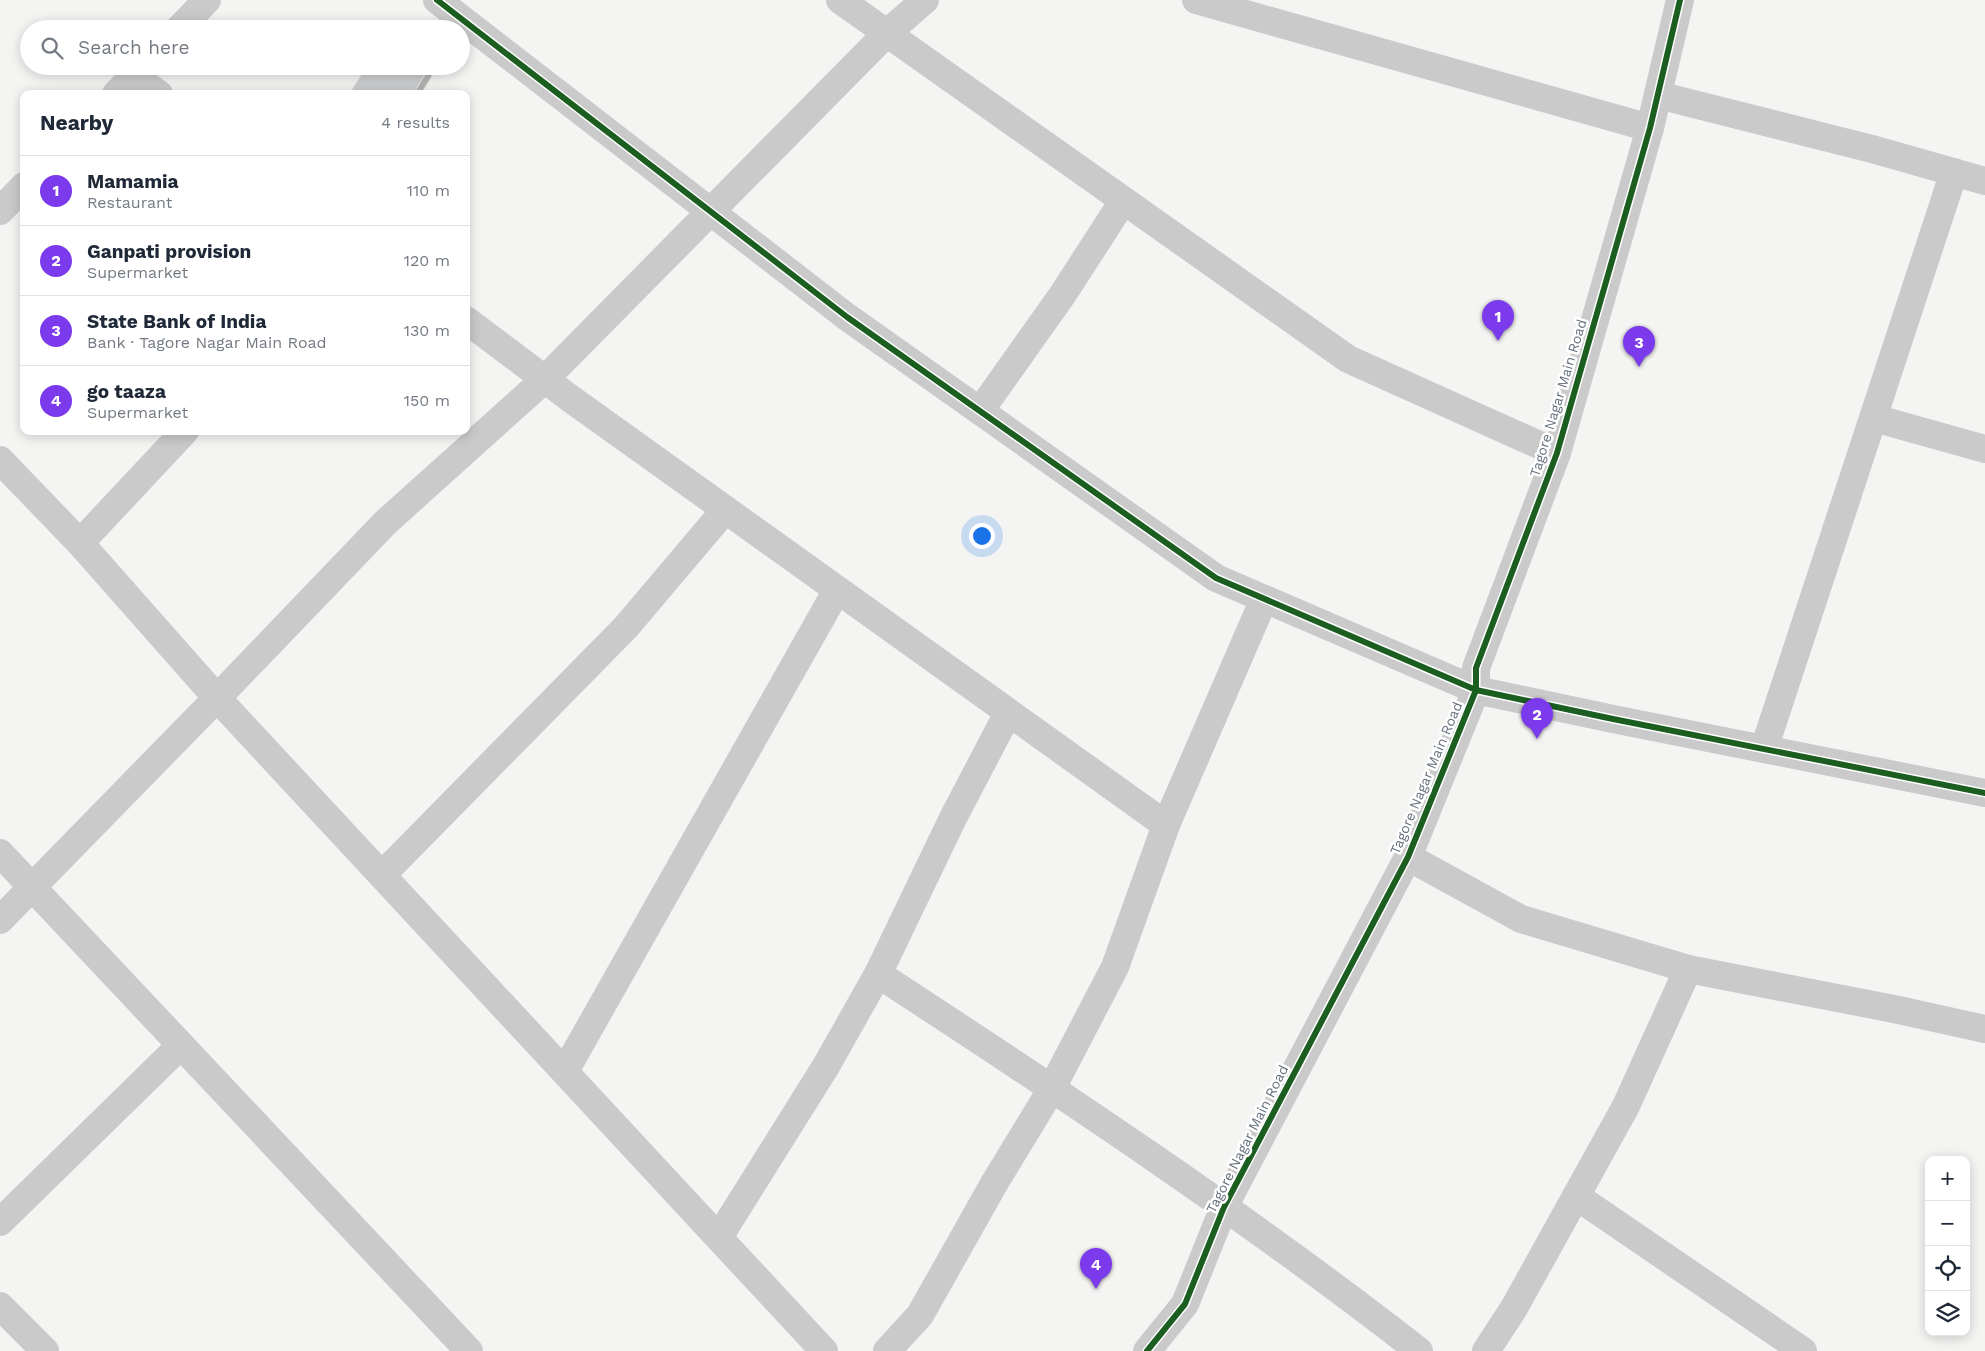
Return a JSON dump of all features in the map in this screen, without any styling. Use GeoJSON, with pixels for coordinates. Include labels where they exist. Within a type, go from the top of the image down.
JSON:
{"type":"FeatureCollection","features":[{"type":"Feature","properties":{"kind":"street"},"geometry":{"type":"LineString","coordinates":[[187,20],[206,0]]}},
{"type":"Feature","properties":{"kind":"street"},"geometry":{"type":"LineString","coordinates":[[438,0],[464,20]]}},
{"type":"Feature","properties":{"kind":"street"},"geometry":{"type":"LineString","coordinates":[[840,0],[1348,359],[1557,453]]}},
{"type":"Feature","properties":{"kind":"street"},"geometry":{"type":"LineString","coordinates":[[0,920],[386,522],[545,379],[887,33],[925,0]]}},
{"type":"Feature","properties":{"kind":"street"},"geometry":{"type":"LineString","coordinates":[[1196,0],[1650,128]]}},
{"type":"Feature","properties":{"kind":"street","name":"Tagore Nagar Main Road"},"geometry":{"type":"LineString","coordinates":[[1147,1351],[1185,1304],[1224,1207],[1408,856],[1476,690],[1476,668],[1557,453],[1650,128],[1680,0]]}},
{"type":"Feature","properties":{"kind":"street"},"geometry":{"type":"LineString","coordinates":[[470,25],[847,317],[1216,578],[1476,690],[1985,793]]}},
{"type":"Feature","properties":{"kind":"street"},"geometry":{"type":"LineString","coordinates":[[131,79],[152,90]]}},
{"type":"Feature","properties":{"kind":"street"},"geometry":{"type":"LineString","coordinates":[[1658,95],[1872,149],[1985,180]]}},
{"type":"Feature","properties":{"kind":"street"},"geometry":{"type":"LineString","coordinates":[[1764,749],[1954,172]]}},
{"type":"Feature","properties":{"kind":"street"},"geometry":{"type":"LineString","coordinates":[[0,211],[20,190]]}},
{"type":"Feature","properties":{"kind":"street"},"geometry":{"type":"LineString","coordinates":[[980,411],[1063,294],[1123,201]]}},
{"type":"Feature","properties":{"kind":"street"},"geometry":{"type":"LineString","coordinates":[[470,323],[726,510],[1166,825]]}},
{"type":"Feature","properties":{"kind":"street"},"geometry":{"type":"LineString","coordinates":[[1874,418],[1985,449]]}},
{"type":"Feature","properties":{"kind":"street"},"geometry":{"type":"LineString","coordinates":[[80,543],[181,435]]}},
{"type":"Feature","properties":{"kind":"street"},"geometry":{"type":"LineString","coordinates":[[0,460],[80,543],[217,698],[824,1351]]}},
{"type":"Feature","properties":{"kind":"street"},"geometry":{"type":"LineString","coordinates":[[382,875],[626,627],[726,510]]}},
{"type":"Feature","properties":{"kind":"street"},"geometry":{"type":"LineString","coordinates":[[565,1071],[837,590]]}},
{"type":"Feature","properties":{"kind":"street"},"geometry":{"type":"LineString","coordinates":[[887,1351],[920,1315],[995,1182],[1051,1090],[1115,967],[1166,825],[1264,599]]}},
{"type":"Feature","properties":{"kind":"street"},"geometry":{"type":"LineString","coordinates":[[718,1237],[826,1066],[878,974],[953,818],[1008,713]]}},
{"type":"Feature","properties":{"kind":"street"},"geometry":{"type":"LineString","coordinates":[[0,853],[469,1351]]}},
{"type":"Feature","properties":{"kind":"street"},"geometry":{"type":"LineString","coordinates":[[1408,856],[1521,919],[1688,969],[1894,1009],[1985,1029]]}},
{"type":"Feature","properties":{"kind":"street"},"geometry":{"type":"LineString","coordinates":[[1486,1351],[1514,1308],[1626,1106],[1688,969]]}},
{"type":"Feature","properties":{"kind":"street"},"geometry":{"type":"LineString","coordinates":[[878,974],[1224,1207],[1340,1289],[1419,1351]]}},
{"type":"Feature","properties":{"kind":"street"},"geometry":{"type":"LineString","coordinates":[[0,1222],[181,1045]]}},
{"type":"Feature","properties":{"kind":"street"},"geometry":{"type":"LineString","coordinates":[[1576,1196],[1803,1351]]}},
{"type":"Feature","properties":{"kind":"street"},"geometry":{"type":"LineString","coordinates":[[0,1306],[44,1351]]}},
{"type":"Feature","properties":{"kind":"building"},"geometry":{"type":"Polygon","coordinates":[[[361,75],[425,75],[415,90],[352,90],[361,75]]]}},
{"type":"Feature","properties":{"kind":"cycle path"},"geometry":{"type":"LineString","coordinates":[[437,0],[463,20]]}},
{"type":"Feature","properties":{"kind":"cycle path"},"geometry":{"type":"LineString","coordinates":[[1147,1351],[1185,1304],[1224,1207],[1408,857],[1476,690],[1476,668],[1557,453],[1650,128],[1680,0]]}},
{"type":"Feature","properties":{"kind":"cycle path"},"geometry":{"type":"LineString","coordinates":[[470,26],[847,317],[1216,578],[1476,690],[1985,793]]}},
{"type":"Feature","properties":{"kind":"place","name":"Mamamia"},"geometry":{"type":"Point","coordinates":[1498,341]}},
{"type":"Feature","properties":{"kind":"place","name":"State Bank of India"},"geometry":{"type":"Point","coordinates":[1639,367]}},
{"type":"Feature","properties":{"kind":"place","name":"Ganpati provision"},"geometry":{"type":"Point","coordinates":[1537,739]}},
{"type":"Feature","properties":{"kind":"place","name":"go taaza"},"geometry":{"type":"Point","coordinates":[1096,1289]}}]}
